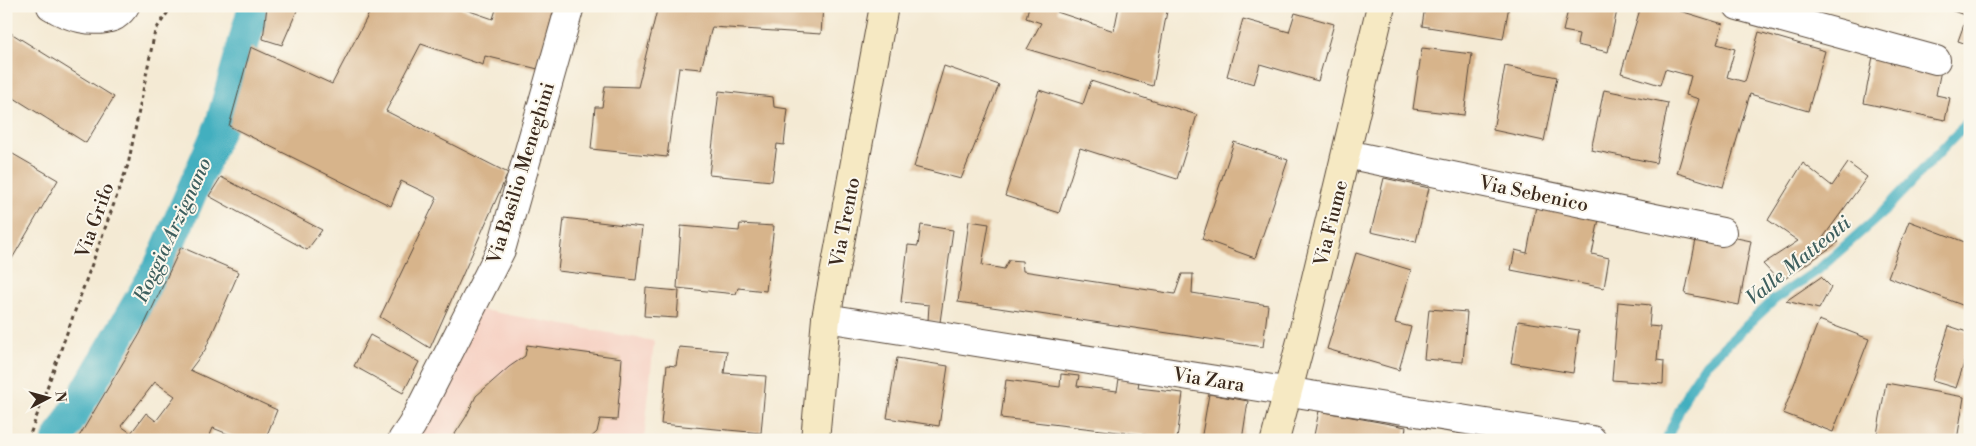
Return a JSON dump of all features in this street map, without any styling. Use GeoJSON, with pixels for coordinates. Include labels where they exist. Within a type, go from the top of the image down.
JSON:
{"type":"FeatureCollection","features":[{"type":"Feature","properties":{"kind":"street"},"geometry":{"type":"LineString","coordinates":[[52,6],[61,12],[83,19],[100,19],[115,16],[125,6]]}},
{"type":"Feature","properties":{"kind":"street","name":"Via Basilio Meneghini"},"geometry":{"type":"LineString","coordinates":[[402,440],[412,426],[501,250],[570,6]]}},
{"type":"Feature","properties":{"kind":"street","name":"Via Trento"},"geometry":{"type":"LineString","coordinates":[[815,440],[826,318],[884,6]]}},
{"type":"Feature","properties":{"kind":"street","name":"Via Fiume"},"geometry":{"type":"LineString","coordinates":[[1276,440],[1381,6]]}},
{"type":"Feature","properties":{"kind":"street"},"geometry":{"type":"LineString","coordinates":[[1738,6],[1936,60]]}},
{"type":"Feature","properties":{"kind":"street","name":"Via Sebenico"},"geometry":{"type":"LineString","coordinates":[[1346,154],[1722,232]]}},
{"type":"Feature","properties":{"kind":"street","name":"Via Zara"},"geometry":{"type":"LineString","coordinates":[[826,318],[1592,440]]}},
{"type":"Feature","properties":{"kind":"path","name":"Via Grifo"},"geometry":{"type":"LineString","coordinates":[[28,440],[128,166],[155,31],[172,6]]}},
{"type":"Feature","properties":{"kind":"shaded area"},"geometry":{"type":"Polygon","coordinates":[[[471,308],[654,341],[644,440],[402,440],[471,308]]]}},
{"type":"Feature","properties":{"kind":"building"},"geometry":{"type":"Polygon","coordinates":[[[267,6],[299,6],[282,45],[263,39],[267,6]]]}},
{"type":"Feature","properties":{"kind":"building"},"geometry":{"type":"Polygon","coordinates":[[[373,6],[455,6],[493,19],[497,6],[555,6],[538,69],[485,56],[483,65],[421,44],[386,111],[508,173],[430,348],[380,317],[437,198],[401,181],[391,206],[229,126],[251,47],[332,84],[373,6]]]}},
{"type":"Feature","properties":{"kind":"building"},"geometry":{"type":"Polygon","coordinates":[[[658,6],[823,6],[821,34],[712,27],[701,69],[679,67],[667,157],[591,149],[595,107],[602,107],[605,86],[638,87],[658,6]]]}},
{"type":"Feature","properties":{"kind":"building"},"geometry":{"type":"Polygon","coordinates":[[[1029,6],[1058,6],[1057,12],[1114,31],[1119,6],[1168,6],[1153,86],[1027,49],[1041,23],[1026,18],[1029,6]]]}},
{"type":"Feature","properties":{"kind":"building"},"geometry":{"type":"Polygon","coordinates":[[[1425,6],[1509,6],[1503,39],[1422,26],[1425,6]]]}},
{"type":"Feature","properties":{"kind":"building"},"geometry":{"type":"Polygon","coordinates":[[[1569,6],[1618,6],[1608,52],[1577,45],[1579,34],[1563,31],[1569,6]]]}},
{"type":"Feature","properties":{"kind":"building"},"geometry":{"type":"Polygon","coordinates":[[[1641,6],[1664,6],[1723,24],[1717,44],[1735,49],[1727,77],[1745,82],[1759,32],[1825,51],[1808,111],[1750,94],[1723,187],[1677,173],[1699,99],[1686,95],[1691,76],[1665,69],[1660,85],[1621,73],[1641,6]]]}},
{"type":"Feature","properties":{"kind":"building"},"geometry":{"type":"Polygon","coordinates":[[[1945,6],[1970,6],[1970,45],[1958,41],[1967,16],[1945,8],[1945,6]]]}},
{"type":"Feature","properties":{"kind":"building"},"geometry":{"type":"Polygon","coordinates":[[[1295,13],[1334,24],[1318,81],[1260,64],[1254,84],[1227,76],[1243,19],[1289,32],[1295,13]]]}},
{"type":"Feature","properties":{"kind":"building"},"geometry":{"type":"Polygon","coordinates":[[[6,30],[114,97],[86,143],[6,93],[6,30]]]}},
{"type":"Feature","properties":{"kind":"building"},"geometry":{"type":"Polygon","coordinates":[[[1422,48],[1472,54],[1464,115],[1413,109],[1422,48]]]}},
{"type":"Feature","properties":{"kind":"building"},"geometry":{"type":"Polygon","coordinates":[[[1874,51],[1942,65],[1936,95],[1950,98],[1945,120],[1864,103],[1874,51]]]}},
{"type":"Feature","properties":{"kind":"building"},"geometry":{"type":"Polygon","coordinates":[[[944,66],[999,85],[961,179],[914,167],[944,66]]]}},
{"type":"Feature","properties":{"kind":"building"},"geometry":{"type":"Polygon","coordinates":[[[1505,66],[1557,77],[1544,141],[1493,130],[1505,66]]]}},
{"type":"Feature","properties":{"kind":"building"},"geometry":{"type":"Polygon","coordinates":[[[1091,81],[1197,115],[1177,179],[1080,148],[1059,213],[1005,196],[1039,90],[1083,104],[1091,81]]]}},
{"type":"Feature","properties":{"kind":"building"},"geometry":{"type":"Polygon","coordinates":[[[1604,90],[1668,103],[1656,163],[1591,150],[1604,90]]]}},
{"type":"Feature","properties":{"kind":"building"},"geometry":{"type":"Polygon","coordinates":[[[719,91],[773,97],[774,107],[788,109],[784,145],[777,144],[772,181],[709,175],[719,91]]]}},
{"type":"Feature","properties":{"kind":"building"},"geometry":{"type":"Polygon","coordinates":[[[1234,142],[1288,160],[1255,258],[1202,239],[1234,142]]]}},
{"type":"Feature","properties":{"kind":"building"},"geometry":{"type":"Polygon","coordinates":[[[6,150],[58,180],[6,269],[6,150]]]}},
{"type":"Feature","properties":{"kind":"building"},"geometry":{"type":"Polygon","coordinates":[[[1803,163],[1832,186],[1848,163],[1867,177],[1822,239],[1839,242],[1780,282],[1763,264],[1798,241],[1768,220],[1803,163]]]}},
{"type":"Feature","properties":{"kind":"building"},"geometry":{"type":"Polygon","coordinates":[[[221,177],[322,230],[307,250],[209,196],[221,177]]]}},
{"type":"Feature","properties":{"kind":"building"},"geometry":{"type":"Polygon","coordinates":[[[1384,178],[1429,188],[1416,242],[1371,232],[1384,178]]]}},
{"type":"Feature","properties":{"kind":"building"},"geometry":{"type":"Polygon","coordinates":[[[1537,201],[1600,214],[1592,254],[1609,258],[1604,288],[1511,270],[1515,250],[1527,253],[1537,201]]]}},
{"type":"Feature","properties":{"kind":"building"},"geometry":{"type":"Polygon","coordinates":[[[564,218],[642,227],[636,280],[558,271],[564,218]]]}},
{"type":"Feature","properties":{"kind":"building"},"geometry":{"type":"Polygon","coordinates":[[[969,221],[989,224],[982,265],[1004,269],[1009,260],[1022,261],[1023,271],[1175,294],[1182,274],[1193,274],[1192,293],[1268,305],[1263,347],[958,302],[969,221]]]}},
{"type":"Feature","properties":{"kind":"building"},"geometry":{"type":"Polygon","coordinates":[[[1909,221],[1970,244],[1970,308],[1888,277],[1909,221]]]}},
{"type":"Feature","properties":{"kind":"building"},"geometry":{"type":"Polygon","coordinates":[[[740,224],[774,226],[766,291],[738,288],[736,294],[677,288],[681,226],[739,231],[740,224]]]}},
{"type":"Feature","properties":{"kind":"building"},"geometry":{"type":"Polygon","coordinates":[[[921,225],[953,230],[940,322],[928,321],[929,305],[901,302],[908,245],[918,246],[921,225]]]}},
{"type":"Feature","properties":{"kind":"building"},"geometry":{"type":"Polygon","coordinates":[[[1698,230],[1751,241],[1739,305],[1685,294],[1698,230]]]}},
{"type":"Feature","properties":{"kind":"building"},"geometry":{"type":"Polygon","coordinates":[[[181,247],[239,272],[205,350],[190,370],[277,410],[265,440],[243,440],[213,428],[208,440],[77,440],[140,334],[181,247]],[[155,382],[121,426],[131,433],[146,413],[156,421],[175,396],[155,382]]]}},
{"type":"Feature","properties":{"kind":"building"},"geometry":{"type":"Polygon","coordinates":[[[1356,253],[1411,270],[1395,323],[1411,327],[1399,370],[1327,349],[1356,253]]]}},
{"type":"Feature","properties":{"kind":"building"},"geometry":{"type":"Polygon","coordinates":[[[1821,277],[1831,287],[1819,309],[1786,301],[1821,277]]]}},
{"type":"Feature","properties":{"kind":"building"},"geometry":{"type":"Polygon","coordinates":[[[646,288],[679,291],[677,318],[644,316],[646,288]]]}},
{"type":"Feature","properties":{"kind":"building"},"geometry":{"type":"Polygon","coordinates":[[[1618,302],[1651,305],[1649,326],[1660,327],[1657,360],[1664,361],[1663,384],[1612,380],[1618,302]]]}},
{"type":"Feature","properties":{"kind":"building"},"geometry":{"type":"Polygon","coordinates":[[[1429,309],[1467,312],[1463,362],[1424,359],[1429,309]]]}},
{"type":"Feature","properties":{"kind":"building"},"geometry":{"type":"Polygon","coordinates":[[[1819,320],[1869,339],[1833,432],[1783,413],[1819,320]]]}},
{"type":"Feature","properties":{"kind":"building"},"geometry":{"type":"Polygon","coordinates":[[[1518,321],[1579,330],[1573,373],[1511,363],[1518,321]]]}},
{"type":"Feature","properties":{"kind":"building"},"geometry":{"type":"Polygon","coordinates":[[[1949,326],[1970,333],[1970,345],[1956,388],[1932,381],[1949,326]]]}},
{"type":"Feature","properties":{"kind":"building"},"geometry":{"type":"Polygon","coordinates":[[[370,335],[419,362],[403,393],[354,366],[370,335]]]}},
{"type":"Feature","properties":{"kind":"building"},"geometry":{"type":"Polygon","coordinates":[[[527,345],[622,358],[617,420],[600,419],[597,432],[588,440],[451,440],[466,417],[476,396],[509,367],[525,356],[527,345]]]}},
{"type":"Feature","properties":{"kind":"building"},"geometry":{"type":"Polygon","coordinates":[[[679,347],[727,351],[724,373],[766,376],[761,433],[661,424],[667,365],[676,366],[679,347]]]}},
{"type":"Feature","properties":{"kind":"building"},"geometry":{"type":"Polygon","coordinates":[[[897,358],[948,366],[939,426],[887,418],[897,358]]]}},
{"type":"Feature","properties":{"kind":"building"},"geometry":{"type":"Polygon","coordinates":[[[1061,374],[1079,376],[1077,386],[1117,391],[1119,379],[1139,381],[1138,388],[1183,393],[1177,439],[1001,418],[1006,380],[1060,387],[1061,374]]]}},
{"type":"Feature","properties":{"kind":"building"},"geometry":{"type":"Polygon","coordinates":[[[1886,383],[1964,397],[1957,440],[1876,440],[1886,383]]]}},
{"type":"Feature","properties":{"kind":"building"},"geometry":{"type":"Polygon","coordinates":[[[1209,394],[1248,401],[1242,440],[1201,440],[1209,394]]]}},
{"type":"Feature","properties":{"kind":"building"},"geometry":{"type":"Polygon","coordinates":[[[1319,411],[1406,427],[1404,440],[1313,440],[1319,411]]]}},
{"type":"Feature","properties":{"kind":"waterway","name":"Roggia Arzignano"},"geometry":{"type":"LineString","coordinates":[[58,440],[159,267],[221,124],[254,6]]}},
{"type":"Feature","properties":{"kind":"waterway","name":"Valle Matteotti"},"geometry":{"type":"LineString","coordinates":[[1667,438],[1688,391],[1706,364],[1775,299],[1818,270],[1881,214],[1970,120]]}}]}
